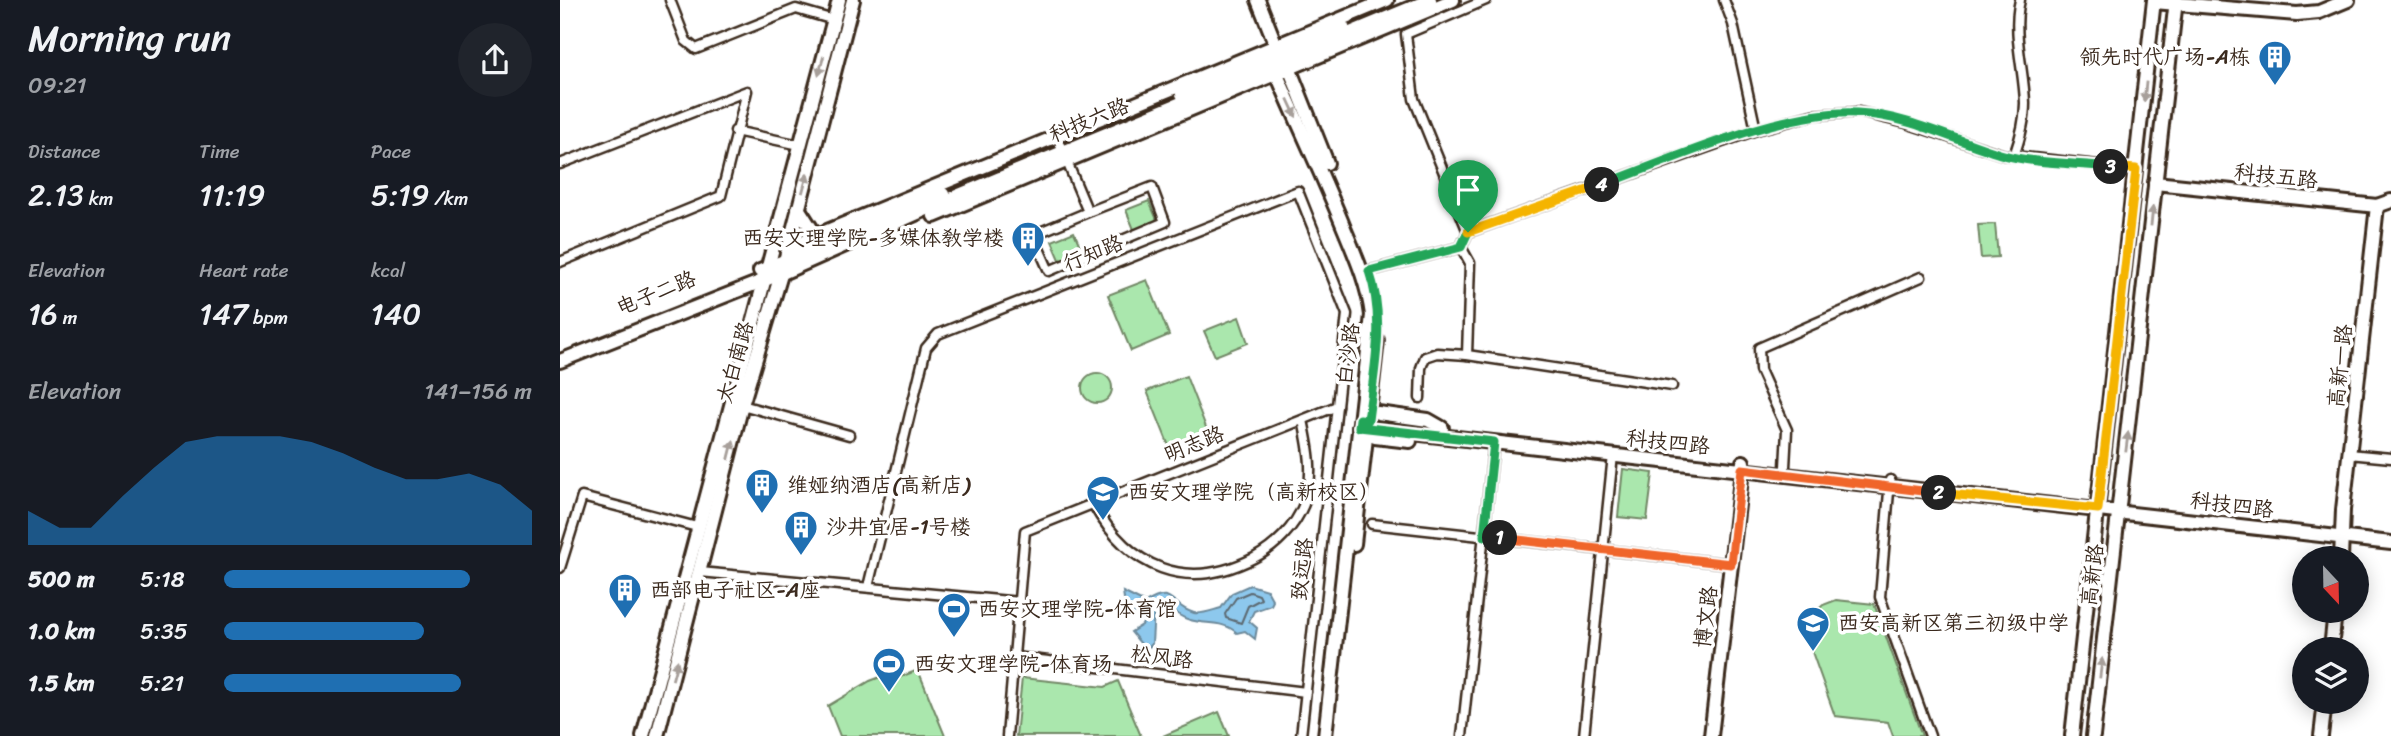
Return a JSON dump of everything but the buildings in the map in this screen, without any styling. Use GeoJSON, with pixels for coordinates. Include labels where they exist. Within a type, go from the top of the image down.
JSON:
{"type":"FeatureCollection","features":[{"type":"Feature","properties":{"kind":"main road","name":"太白南路"},"geometry":{"type":"LineString","coordinates":[[643,736],[839,0]]}},
{"type":"Feature","properties":{"kind":"main road","name":"太白南路"},"geometry":{"type":"LineString","coordinates":[[657,736],[742,405],[786,256],[853,0]]}},
{"type":"Feature","properties":{"kind":"main road","name":"白沙路"},"geometry":{"type":"LineString","coordinates":[[1258,0],[1369,271],[1380,316],[1370,424],[1332,736]]}},
{"type":"Feature","properties":{"kind":"main road","name":"白沙路"},"geometry":{"type":"LineString","coordinates":[[1265,0],[1309,143],[1368,288],[1372,315],[1370,424],[1325,736]]}},
{"type":"Feature","properties":{"kind":"main road"},"geometry":{"type":"LineString","coordinates":[[766,273],[779,277],[1281,57],[1385,0]]}},
{"type":"Feature","properties":{"kind":"main road","name":"科技六路"},"geometry":{"type":"LineString","coordinates":[[766,273],[786,256],[819,241],[1063,152],[1408,0]]}},
{"type":"Feature","properties":{"kind":"main road","name":"科技六路"},"geometry":{"type":"LineString","coordinates":[[1281,57],[1430,0]]}},
{"type":"Feature","properties":{"kind":"main road"},"geometry":{"type":"LineString","coordinates":[[798,208],[819,241],[1281,57],[1453,0]]}},
{"type":"Feature","properties":{"kind":"main road"},"geometry":{"type":"LineString","coordinates":[[2154,1],[2297,14],[2319,12],[2348,0]]}},
{"type":"Feature","properties":{"kind":"main road","name":"高新路"},"geometry":{"type":"LineString","coordinates":[[2072,736],[2154,1]]}},
{"type":"Feature","properties":{"kind":"main road","name":"高新路"},"geometry":{"type":"LineString","coordinates":[[2093,736],[2176,2]]}},
{"type":"Feature","properties":{"kind":"main road","name":"科技五路"},"geometry":{"type":"LineString","coordinates":[[2155,183],[2377,206],[2391,201]]}},
{"type":"Feature","properties":{"kind":"main road","name":"高新一路"},"geometry":{"type":"LineString","coordinates":[[2337,546],[2377,206]]}},
{"type":"Feature","properties":{"kind":"main road","name":"电子二路"},"geometry":{"type":"LineString","coordinates":[[560,354],[766,273]]}},
{"type":"Feature","properties":{"kind":"main road","name":"电子二路"},"geometry":{"type":"LineString","coordinates":[[560,361],[766,273]]}},
{"type":"Feature","properties":{"kind":"main road","name":"科技四路"},"geometry":{"type":"LineString","coordinates":[[1370,424],[2119,508],[2391,543]]}},
{"type":"Feature","properties":{"kind":"main road","name":"科技四路"},"geometry":{"type":"LineString","coordinates":[[1438,432],[1494,442],[1613,455],[1785,467],[1890,484]]}},
{"type":"Feature","properties":{"kind":"main road","name":"博文路"},"geometry":{"type":"LineString","coordinates":[[1712,736],[1742,466]]}},
{"type":"Feature","properties":{"kind":"main road","name":"科技四路"},"geometry":{"type":"LineString","coordinates":[[2340,535],[2391,536]]}},
{"type":"Feature","properties":{"kind":"main road","name":"高新一路"},"geometry":{"type":"LineString","coordinates":[[2340,535],[2340,546]]}},
{"type":"Feature","properties":{"kind":"main road"},"geometry":{"type":"LineString","coordinates":[[2314,736],[2317,714]]}},
{"type":"Feature","properties":{"kind":"main road"},"geometry":{"type":"LineString","coordinates":[[2321,736],[2324,714]]}},
{"type":"Feature","properties":{"kind":"street"},"geometry":{"type":"LineString","coordinates":[[670,0],[686,41],[696,49],[796,9],[834,20]]}},
{"type":"Feature","properties":{"kind":"street"},"geometry":{"type":"LineString","coordinates":[[1468,232],[1414,99],[1406,34],[1486,0]]}},
{"type":"Feature","properties":{"kind":"street"},"geometry":{"type":"LineString","coordinates":[[1724,0],[1733,24],[1756,130]]}},
{"type":"Feature","properties":{"kind":"street"},"geometry":{"type":"LineString","coordinates":[[2014,156],[2022,132],[2025,105],[2016,16],[2020,0]]}},
{"type":"Feature","properties":{"kind":"street"},"geometry":{"type":"LineString","coordinates":[[560,164],[747,91],[721,196],[560,261]]}},
{"type":"Feature","properties":{"kind":"street"},"geometry":{"type":"LineString","coordinates":[[1461,247],[1468,232],[1756,130],[1812,115],[1858,113],[1906,123],[2014,156],[2136,169]]}},
{"type":"Feature","properties":{"kind":"street"},"geometry":{"type":"LineString","coordinates":[[735,131],[800,145]]}},
{"type":"Feature","properties":{"kind":"street"},"geometry":{"type":"LineString","coordinates":[[1063,152],[1088,212]]}},
{"type":"Feature","properties":{"kind":"street"},"geometry":{"type":"LineString","coordinates":[[1152,187],[1165,222],[1049,271],[1033,234],[1088,212],[1152,187]]}},
{"type":"Feature","properties":{"kind":"street","name":"行知路"},"geometry":{"type":"LineString","coordinates":[[868,587],[926,348],[938,334],[1298,191],[1347,314],[1337,406]]}},
{"type":"Feature","properties":{"kind":"street"},"geometry":{"type":"LineString","coordinates":[[1369,271],[1461,247]]}},
{"type":"Feature","properties":{"kind":"street"},"geometry":{"type":"LineString","coordinates":[[1461,247],[1470,263],[1467,355]]}},
{"type":"Feature","properties":{"kind":"street"},"geometry":{"type":"LineString","coordinates":[[1785,467],[1787,430],[1760,370],[1759,348],[1921,277]]}},
{"type":"Feature","properties":{"kind":"street"},"geometry":{"type":"LineString","coordinates":[[1420,398],[1421,368],[1425,357],[1437,354],[1467,355],[1672,386]]}},
{"type":"Feature","properties":{"kind":"street"},"geometry":{"type":"LineString","coordinates":[[742,405],[849,435]]}},
{"type":"Feature","properties":{"kind":"street","name":"明志路"},"geometry":{"type":"LineString","coordinates":[[1020,602],[1025,531],[1337,406]]}},
{"type":"Feature","properties":{"kind":"street","name":"致远路"},"geometry":{"type":"LineString","coordinates":[[1301,736],[1337,406]]}},
{"type":"Feature","properties":{"kind":"street"},"geometry":{"type":"LineString","coordinates":[[1093,504],[1114,536],[1131,551],[1164,570],[1204,574],[1243,564],[1273,546],[1289,530],[1304,505],[1310,467],[1303,420]]}},
{"type":"Feature","properties":{"kind":"street"},"geometry":{"type":"LineString","coordinates":[[1462,736],[1494,442]]}},
{"type":"Feature","properties":{"kind":"street"},"geometry":{"type":"LineString","coordinates":[[2349,454],[2391,458]]}},
{"type":"Feature","properties":{"kind":"street"},"geometry":{"type":"LineString","coordinates":[[1584,736],[1613,455]]}},
{"type":"Feature","properties":{"kind":"street"},"geometry":{"type":"LineString","coordinates":[[1890,484],[1880,597],[1930,736]]}},
{"type":"Feature","properties":{"kind":"street"},"geometry":{"type":"LineString","coordinates":[[560,568],[563,545],[582,497],[697,527]]}},
{"type":"Feature","properties":{"kind":"street"},"geometry":{"type":"LineString","coordinates":[[1372,524],[1731,564]]}},
{"type":"Feature","properties":{"kind":"street"},"geometry":{"type":"LineString","coordinates":[[700,572],[1020,602],[1007,736]]}},
{"type":"Feature","properties":{"kind":"street","name":"松风路"},"geometry":{"type":"LineString","coordinates":[[1015,657],[1306,692]]}},
{"type":"Feature","properties":{"kind":"green space"},"geometry":{"type":"Polygon","coordinates":[[[1149,201],[1158,222],[1135,232],[1126,210],[1149,201]]]}},
{"type":"Feature","properties":{"kind":"green space"},"geometry":{"type":"Polygon","coordinates":[[[1995,224],[1998,257],[1981,258],[1978,225],[1995,224]]]}},
{"type":"Feature","properties":{"kind":"green space"},"geometry":{"type":"Polygon","coordinates":[[[1074,232],[1083,253],[1061,262],[1052,241],[1074,232]]]}},
{"type":"Feature","properties":{"kind":"green space"},"geometry":{"type":"Polygon","coordinates":[[[1147,280],[1169,335],[1131,351],[1108,295],[1147,280]]]}},
{"type":"Feature","properties":{"kind":"green space"},"geometry":{"type":"Polygon","coordinates":[[[1239,317],[1248,343],[1215,356],[1204,331],[1239,317]]]}},
{"type":"Feature","properties":{"kind":"green space"},"geometry":{"type":"Polygon","coordinates":[[[1097,373],[1103,374],[1111,382],[1111,394],[1103,402],[1097,403],[1091,402],[1083,394],[1082,388],[1083,382],[1091,374],[1097,373]]]}},
{"type":"Feature","properties":{"kind":"green space"},"geometry":{"type":"Polygon","coordinates":[[[1186,376],[1207,430],[1169,446],[1147,391],[1186,376]]]}},
{"type":"Feature","properties":{"kind":"green space"},"geometry":{"type":"Polygon","coordinates":[[[1623,469],[1653,473],[1647,520],[1618,517],[1623,469]]]}},
{"type":"Feature","properties":{"kind":"green space"},"geometry":{"type":"Polygon","coordinates":[[[1836,600],[1874,604],[1922,736],[1893,736],[1888,722],[1835,716],[1807,638],[1810,617],[1823,605],[1836,600]]]}},
{"type":"Feature","properties":{"kind":"green space","name":"西安文理学院-体育场"},"geometry":{"type":"Polygon","coordinates":[[[918,670],[945,736],[840,736],[828,706],[870,681],[883,676],[898,678],[918,670]]]}},
{"type":"Feature","properties":{"kind":"green space"},"geometry":{"type":"Polygon","coordinates":[[[1022,678],[1105,687],[1118,681],[1141,736],[1016,736],[1022,678]]]}},
{"type":"Feature","properties":{"kind":"green space"},"geometry":{"type":"Polygon","coordinates":[[[1219,712],[1229,736],[1163,736],[1219,712]]]}},
{"type":"Feature","properties":{"kind":"water"},"geometry":{"type":"Polygon","coordinates":[[[1250,585],[1267,590],[1273,601],[1271,605],[1254,611],[1249,621],[1257,628],[1255,639],[1245,631],[1237,633],[1220,624],[1187,619],[1166,605],[1154,608],[1152,644],[1146,650],[1131,632],[1142,625],[1147,615],[1141,609],[1134,613],[1126,612],[1123,592],[1145,603],[1167,596],[1186,610],[1200,613],[1221,608],[1232,593],[1250,585]]]}},
{"type":"Feature","properties":{"kind":"place","name":"领先时代广场-A栋"},"geometry":{"type":"Point","coordinates":[2275,87]}},
{"type":"Feature","properties":{"kind":"place","name":"西安文理学院-多媒体教学楼"},"geometry":{"type":"Point","coordinates":[1028,268]}},
{"type":"Feature","properties":{"kind":"place","name":"维娅纳酒店(高新店)"},"geometry":{"type":"Point","coordinates":[762,515]}},
{"type":"Feature","properties":{"kind":"place","name":"西安文理学院（高新校区）"},"geometry":{"type":"Point","coordinates":[1103,522]}},
{"type":"Feature","properties":{"kind":"place","name":"沙井宜居-1号楼"},"geometry":{"type":"Point","coordinates":[801,557]}},
{"type":"Feature","properties":{"kind":"place","name":"西部电子社区-A座"},"geometry":{"type":"Point","coordinates":[625,620]}},
{"type":"Feature","properties":{"kind":"place","name":"西安文理学院-体育馆"},"geometry":{"type":"Point","coordinates":[954,639]}},
{"type":"Feature","properties":{"kind":"place","name":"西安高新区第三初级中学"},"geometry":{"type":"Point","coordinates":[1813,653]}},
{"type":"Feature","properties":{"kind":"place","name":"西安文理学院-体育场"},"geometry":{"type":"Point","coordinates":[889,694]}},
{"type":"Feature","properties":{"kind":"route"},"geometry":{"type":"LineString","coordinates":[[1858,113],[1906,123],[2004,155],[2136,169],[2098,509],[1890,488],[1742,469],[1731,564],[1484,536],[1494,442],[1359,427],[1360,419],[1368,420],[1380,316],[1369,271],[1461,247],[1468,232],[1756,130],[1812,115],[1858,113]]}}]}
